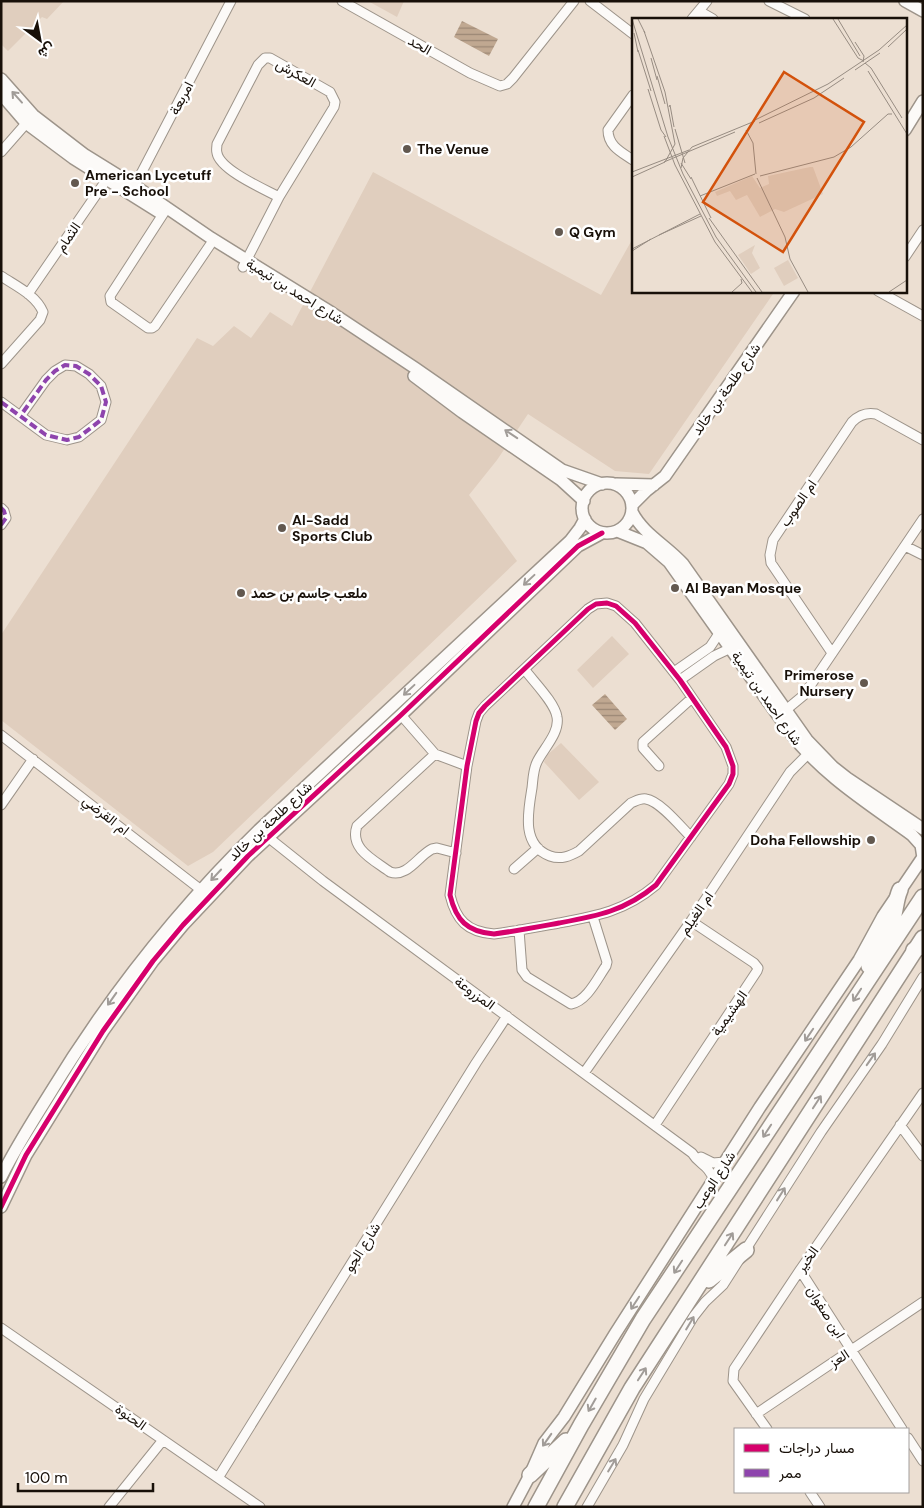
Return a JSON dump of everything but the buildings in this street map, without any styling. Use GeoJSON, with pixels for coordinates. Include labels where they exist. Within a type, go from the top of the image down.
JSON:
{"type":"FeatureCollection","features":[{"type":"Feature","properties":{"kind":"main road"},"geometry":{"type":"LineString","coordinates":[[869,976],[872,955],[891,925],[900,890]]}},
{"type":"Feature","properties":{"kind":"main road","name":"شارع الوعب"},"geometry":{"type":"LineString","coordinates":[[536,1507],[643,1319],[923,897]]}},
{"type":"Feature","properties":{"kind":"main road"},"geometry":{"type":"LineString","coordinates":[[565,1507],[632,1388],[920,945]]}},
{"type":"Feature","properties":{"kind":"main road"},"geometry":{"type":"LineString","coordinates":[[693,1295],[722,1268],[746,1250]]}},
{"type":"Feature","properties":{"kind":"main road"},"geometry":{"type":"LineString","coordinates":[[530,1476],[581,1425]]}},
{"type":"Feature","properties":{"kind":"street","name":"امربعة"},"geometry":{"type":"LineString","coordinates":[[133,190],[231,1]]}},
{"type":"Feature","properties":{"kind":"street","name":"الحد"},"geometry":{"type":"LineString","coordinates":[[342,1],[470,73],[500,86],[507,84],[574,1]]}},
{"type":"Feature","properties":{"kind":"street"},"geometry":{"type":"LineString","coordinates":[[590,1],[632,33]]}},
{"type":"Feature","properties":{"kind":"street"},"geometry":{"type":"LineString","coordinates":[[693,18],[707,1]]}},
{"type":"Feature","properties":{"kind":"street"},"geometry":{"type":"LineString","coordinates":[[769,1],[803,18]]}},
{"type":"Feature","properties":{"kind":"street"},"geometry":{"type":"LineString","coordinates":[[905,1],[923,11]]}},
{"type":"Feature","properties":{"kind":"street"},"geometry":{"type":"LineString","coordinates":[[699,11],[711,18]]}},
{"type":"Feature","properties":{"kind":"street","name":"العكرش"},"geometry":{"type":"LineString","coordinates":[[244,264],[279,197],[334,107],[335,102],[330,92],[270,58],[265,58],[258,65],[217,144],[216,153],[235,173],[279,197]]}},
{"type":"Feature","properties":{"kind":"street","name":"شارع احمد بن تيمية"},"geometry":{"type":"LineString","coordinates":[[1,80],[30,119],[60,137],[133,190],[411,374],[462,412],[561,480],[584,501]]}},
{"type":"Feature","properties":{"kind":"street","name":"شارع احمد بن تيمية"},"geometry":{"type":"LineString","coordinates":[[1,94],[73,158],[107,179],[133,190]]}},
{"type":"Feature","properties":{"kind":"street"},"geometry":{"type":"LineString","coordinates":[[632,97],[608,130],[608,136],[615,148],[632,159]]}},
{"type":"Feature","properties":{"kind":"street"},"geometry":{"type":"LineString","coordinates":[[906,128],[923,101]]}},
{"type":"Feature","properties":{"kind":"street"},"geometry":{"type":"LineString","coordinates":[[1,152],[30,119]]}},
{"type":"Feature","properties":{"kind":"street","name":"الثمام"},"geometry":{"type":"LineString","coordinates":[[28,294],[107,179]]}},
{"type":"Feature","properties":{"kind":"street","name":"شارع احمد بن تيمية"},"geometry":{"type":"LineString","coordinates":[[165,211],[210,245],[332,313],[562,470],[608,484]]}},
{"type":"Feature","properties":{"kind":"street"},"geometry":{"type":"LineString","coordinates":[[165,211],[110,296],[112,302],[148,328],[152,328],[210,245]]}},
{"type":"Feature","properties":{"kind":"street"},"geometry":{"type":"LineString","coordinates":[[906,256],[923,230]]}},
{"type":"Feature","properties":{"kind":"street"},"geometry":{"type":"LineString","coordinates":[[1,276],[40,304],[43,312],[40,320],[1,364]]}},
{"type":"Feature","properties":{"kind":"street","name":"شارع طلحة بن خالد"},"geometry":{"type":"LineString","coordinates":[[632,509],[642,494],[668,472],[793,292]]}},
{"type":"Feature","properties":{"kind":"street"},"geometry":{"type":"LineString","coordinates":[[880,292],[923,316]]}},
{"type":"Feature","properties":{"kind":"street"},"geometry":{"type":"LineString","coordinates":[[1,402],[46,435],[68,440],[79,437],[101,420],[106,402],[101,386],[89,374],[76,366],[65,365],[46,380],[21,415]]}},
{"type":"Feature","properties":{"kind":"street","name":"ام الصوب"},"geometry":{"type":"LineString","coordinates":[[832,653],[772,563],[770,555],[773,540],[857,417],[870,413],[876,414],[923,440]]}},
{"type":"Feature","properties":{"kind":"street"},"geometry":{"type":"LineString","coordinates":[[608,484],[624,489],[631,499],[632,509],[627,524],[617,531],[602,533],[595,530],[584,518],[582,507],[591,490],[608,484],[654,485]]}},
{"type":"Feature","properties":{"kind":"street"},"geometry":{"type":"LineString","coordinates":[[1,508],[6,518],[1,525]]}},
{"type":"Feature","properties":{"kind":"street","name":"شارع احمد بن تيمية"},"geometry":{"type":"LineString","coordinates":[[632,509],[640,526],[683,564],[782,713]]}},
{"type":"Feature","properties":{"kind":"street","name":"شارع طلحة بن خالد"},"geometry":{"type":"LineString","coordinates":[[1,1178],[30,1126],[93,1026],[159,936],[248,856],[264,834],[570,541],[580,528],[584,518]]}},
{"type":"Feature","properties":{"kind":"street"},"geometry":{"type":"LineString","coordinates":[[782,713],[804,695],[923,519]]}},
{"type":"Feature","properties":{"kind":"street","name":"شارع احمد بن تيمية"},"geometry":{"type":"LineString","coordinates":[[617,531],[647,543],[670,562],[731,648],[811,751],[842,785],[912,835],[921,845],[923,858]]}},
{"type":"Feature","properties":{"kind":"street","name":"شارع طلحة بن خالد"},"geometry":{"type":"LineString","coordinates":[[264,834],[401,715],[578,546],[602,533]]}},
{"type":"Feature","properties":{"kind":"street"},"geometry":{"type":"LineString","coordinates":[[905,546],[923,555]]}},
{"type":"Feature","properties":{"kind":"street"},"geometry":{"type":"LineString","coordinates":[[606,603],[616,606],[634,623],[680,680],[726,747],[734,766],[733,774],[729,784],[656,885],[627,905],[593,917],[494,934],[482,933],[474,930],[460,919],[455,912],[450,894],[467,766],[479,713],[525,670],[588,609],[596,604],[606,603]]}},
{"type":"Feature","properties":{"kind":"street"},"geometry":{"type":"LineString","coordinates":[[680,680],[705,656],[720,632]]}},
{"type":"Feature","properties":{"kind":"street"},"geometry":{"type":"LineString","coordinates":[[674,672],[705,656],[731,648]]}},
{"type":"Feature","properties":{"kind":"street"},"geometry":{"type":"LineString","coordinates":[[525,670],[553,707],[557,718],[555,730],[536,764],[528,812],[528,829],[538,848],[547,855],[556,858],[572,855],[632,803],[640,799],[656,802],[691,837]]}},
{"type":"Feature","properties":{"kind":"street"},"geometry":{"type":"LineString","coordinates":[[659,766],[643,748],[643,742],[692,698]]}},
{"type":"Feature","properties":{"kind":"street"},"geometry":{"type":"LineString","coordinates":[[401,715],[435,754],[467,766]]}},
{"type":"Feature","properties":{"kind":"street","name":"ام القرضي"},"geometry":{"type":"LineString","coordinates":[[1,735],[205,893]]}},
{"type":"Feature","properties":{"kind":"street","name":"شارع احمد بن تيمية"},"geometry":{"type":"LineString","coordinates":[[811,751],[847,778],[923,829]]}},
{"type":"Feature","properties":{"kind":"street","name":"ام الغيلم"},"geometry":{"type":"LineString","coordinates":[[584,1073],[691,921],[786,779],[811,751]]}},
{"type":"Feature","properties":{"kind":"street"},"geometry":{"type":"LineString","coordinates":[[435,754],[357,826],[355,841],[360,850],[390,872],[395,873],[406,870],[432,849],[437,848],[456,853]]}},
{"type":"Feature","properties":{"kind":"street"},"geometry":{"type":"LineString","coordinates":[[1,805],[33,759]]}},
{"type":"Feature","properties":{"kind":"street","name":"المزروعة"},"geometry":{"type":"LineString","coordinates":[[264,834],[655,1125],[708,1168],[714,1180]]}},
{"type":"Feature","properties":{"kind":"street"},"geometry":{"type":"LineString","coordinates":[[514,869],[538,848]]}},
{"type":"Feature","properties":{"kind":"street","name":"شارع الوعب"},"geometry":{"type":"LineString","coordinates":[[513,1507],[530,1476],[544,1443],[564,1417],[725,1162],[859,960],[876,928],[923,858]]}},
{"type":"Feature","properties":{"kind":"street","name":"شارع طلحة بن خالد"},"geometry":{"type":"LineString","coordinates":[[1,1207],[26,1156],[103,1031],[205,893]]}},
{"type":"Feature","properties":{"kind":"street"},"geometry":{"type":"LineString","coordinates":[[519,930],[522,970],[527,977],[571,1004],[577,1003],[608,962],[593,917]]}},
{"type":"Feature","properties":{"kind":"street","name":"الهشيمية"},"geometry":{"type":"LineString","coordinates":[[655,1125],[758,968],[754,963],[691,921]]}},
{"type":"Feature","properties":{"kind":"street"},"geometry":{"type":"LineString","coordinates":[[587,1507],[624,1445],[644,1399],[694,1316],[705,1302],[724,1285],[821,1132],[882,1044],[923,977]]}},
{"type":"Feature","properties":{"kind":"street","name":"شارع الجو"},"geometry":{"type":"LineString","coordinates":[[218,1478],[507,1016]]}},
{"type":"Feature","properties":{"kind":"street","name":"الخير"},"geometry":{"type":"LineString","coordinates":[[765,1428],[735,1385],[733,1373],[800,1270],[923,1093]]}},
{"type":"Feature","properties":{"kind":"street"},"geometry":{"type":"LineString","coordinates":[[900,1126],[923,1156]]}},
{"type":"Feature","properties":{"kind":"street","name":"المزروعة"},"geometry":{"type":"LineString","coordinates":[[692,1154],[713,1162],[725,1162]]}},
{"type":"Feature","properties":{"kind":"street","name":"ابن صفوان"},"geometry":{"type":"LineString","coordinates":[[800,1270],[901,1428]]}},
{"type":"Feature","properties":{"kind":"street","name":"العز"},"geometry":{"type":"LineString","coordinates":[[756,1414],[923,1302]]}},
{"type":"Feature","properties":{"kind":"street","name":"الحنوة"},"geometry":{"type":"LineString","coordinates":[[1,1328],[260,1507]]}},
{"type":"Feature","properties":{"kind":"street"},"geometry":{"type":"LineString","coordinates":[[109,1507],[163,1440]]}},
{"type":"Feature","properties":{"kind":"street"},"geometry":{"type":"LineString","coordinates":[[909,1440],[923,1461]]}},
{"type":"Feature","properties":{"kind":"street"},"geometry":{"type":"LineString","coordinates":[[811,1493],[820,1507]]}},
{"type":"Feature","properties":{"kind":"shaded area"},"geometry":{"type":"Polygon","coordinates":[[[1,1],[64,1],[47,19],[42,17],[8,51],[1,44],[1,1]]]}},
{"type":"Feature","properties":{"kind":"shaded area"},"geometry":{"type":"Polygon","coordinates":[[[368,1],[404,1],[397,17],[368,1]]]}},
{"type":"Feature","properties":{"kind":"shaded area"},"geometry":{"type":"Polygon","coordinates":[[[462,21],[498,39],[489,56],[454,37],[462,21]]]}},
{"type":"Feature","properties":{"kind":"shaded area","name":"Al-Sadd Sports Club"},"geometry":{"type":"Polygon","coordinates":[[[373,172],[601,295],[632,240],[632,292],[774,292],[649,474],[615,471],[528,414],[497,460],[469,495],[517,561],[213,852],[188,866],[1,720],[1,635],[197,338],[213,346],[234,326],[251,338],[270,312],[292,326],[373,172]]]}},
{"type":"Feature","properties":{"kind":"shaded area"},"geometry":{"type":"Polygon","coordinates":[[[612,636],[629,654],[593,688],[577,670],[612,636]]]}},
{"type":"Feature","properties":{"kind":"shaded area"},"geometry":{"type":"Polygon","coordinates":[[[605,694],[627,719],[615,730],[592,705],[605,694]]]}},
{"type":"Feature","properties":{"kind":"shaded area"},"geometry":{"type":"Polygon","coordinates":[[[561,743],[599,782],[579,800],[544,762],[547,755],[561,743]]]}},
{"type":"Feature","properties":{"kind":"marked path"},"geometry":{"type":"LineString","coordinates":[[1,402],[46,435],[67,440],[79,437],[101,420],[106,402],[101,386],[89,374],[76,366],[65,365],[46,380],[21,415]]}},
{"type":"Feature","properties":{"kind":"marked path"},"geometry":{"type":"LineString","coordinates":[[1,508],[6,518],[1,525]]}},
{"type":"Feature","properties":{"kind":"cycle path"},"geometry":{"type":"LineString","coordinates":[[1,1207],[26,1155],[103,1031],[153,961],[183,925],[248,856],[401,715],[578,546],[602,533]]}},
{"type":"Feature","properties":{"kind":"cycle path"},"geometry":{"type":"LineString","coordinates":[[607,603],[616,606],[635,623],[680,680],[726,747],[733,766],[733,774],[729,784],[656,885],[633,901],[598,915],[573,920],[494,934],[477,931],[459,918],[450,895],[467,766],[479,713],[588,609],[596,604],[607,603]]}},
{"type":"Feature","properties":{"kind":"place","name":"The Venue"},"geometry":{"type":"Point","coordinates":[407,149]}},
{"type":"Feature","properties":{"kind":"place","name":"American Lycetuff Pre - School"},"geometry":{"type":"Point","coordinates":[75,183]}},
{"type":"Feature","properties":{"kind":"place","name":"Q Gym"},"geometry":{"type":"Point","coordinates":[559,232]}},
{"type":"Feature","properties":{"kind":"place","name":"Al-Sadd Sports Club"},"geometry":{"type":"Point","coordinates":[282,528]}},
{"type":"Feature","properties":{"kind":"place","name":"Al Bayan Mosque"},"geometry":{"type":"Point","coordinates":[675,588]}},
{"type":"Feature","properties":{"kind":"place","name":"ملعب جاسم بن حمد"},"geometry":{"type":"Point","coordinates":[241,593]}},
{"type":"Feature","properties":{"kind":"place","name":"Primerose Nursery"},"geometry":{"type":"Point","coordinates":[864,683]}},
{"type":"Feature","properties":{"kind":"place","name":"Doha Fellowship"},"geometry":{"type":"Point","coordinates":[871,840]}}]}
